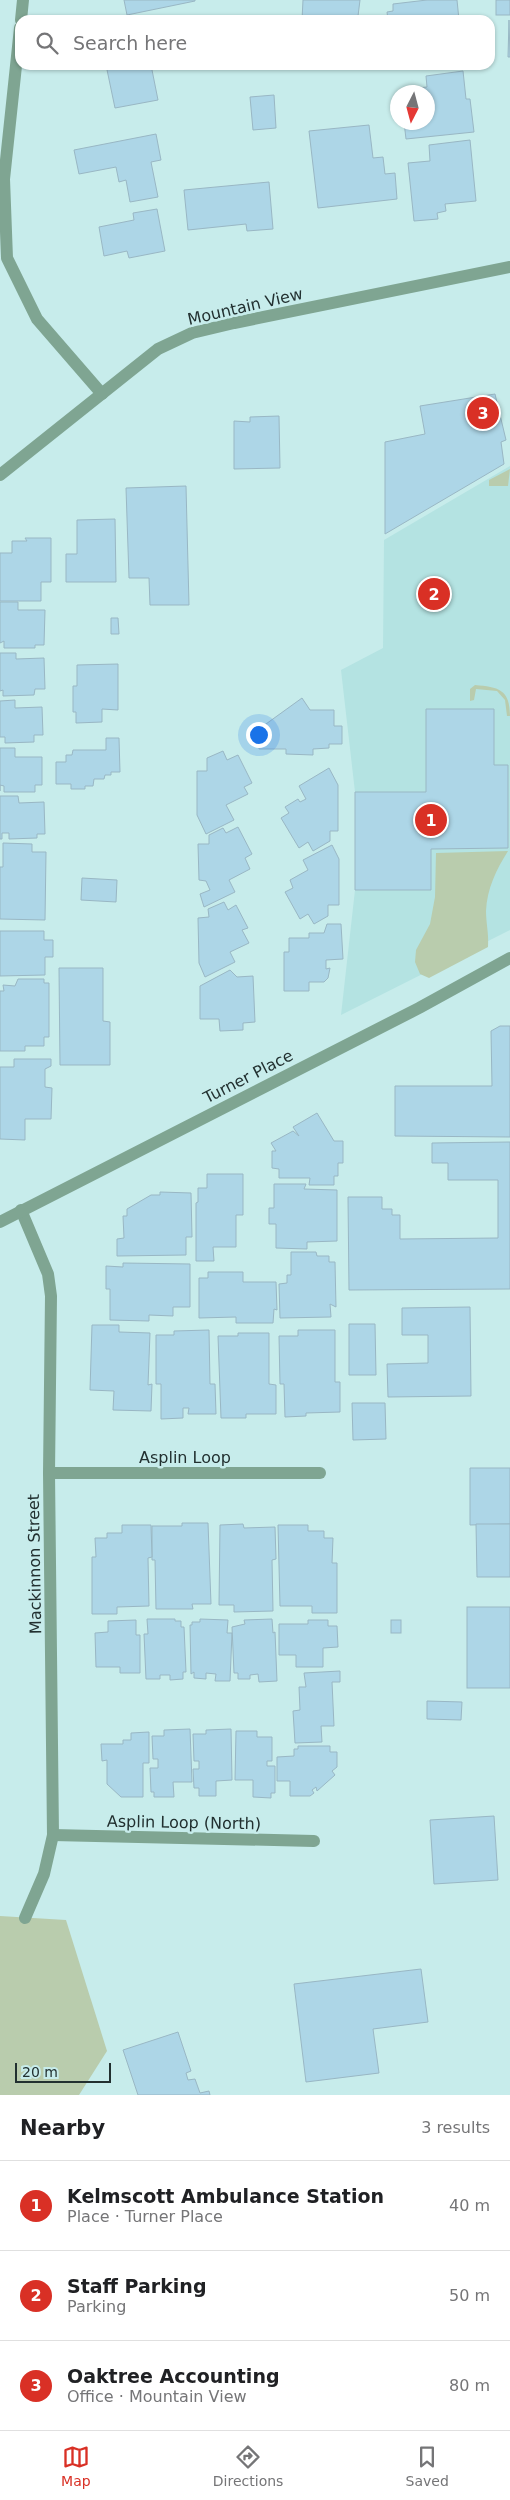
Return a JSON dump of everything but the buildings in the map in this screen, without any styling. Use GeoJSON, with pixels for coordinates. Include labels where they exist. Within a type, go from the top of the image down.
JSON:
{"type":"FeatureCollection","features":[{"type":"Feature","properties":{"kind":"street"},"geometry":{"type":"LineString","coordinates":[[22,15],[23,0]]}},
{"type":"Feature","properties":{"kind":"street"},"geometry":{"type":"LineString","coordinates":[[16,70],[4,179],[7,258],[37,318],[102,394]]}},
{"type":"Feature","properties":{"kind":"street","name":"Mountain View"},"geometry":{"type":"LineString","coordinates":[[0,475],[158,350],[192,333],[510,267]]}},
{"type":"Feature","properties":{"kind":"street","name":"Turner Place"},"geometry":{"type":"LineString","coordinates":[[0,1222],[419,1008],[510,958]]}},
{"type":"Feature","properties":{"kind":"street","name":"Mackinnon Street"},"geometry":{"type":"LineString","coordinates":[[21,1210],[48,1274],[51,1296],[49,1474],[53,1835],[44,1874],[25,1918]]}},
{"type":"Feature","properties":{"kind":"street","name":"Asplin Loop"},"geometry":{"type":"LineString","coordinates":[[49,1474],[320,1473]]}},
{"type":"Feature","properties":{"kind":"street","name":"Asplin Loop (North)"},"geometry":{"type":"LineString","coordinates":[[53,1835],[314,1841]]}},
{"type":"Feature","properties":{"kind":"shaded area"},"geometry":{"type":"Polygon","coordinates":[[[510,466],[510,930],[341,1015],[355,890],[355,792],[341,670],[383,648],[384,540],[510,466]]]}},
{"type":"Feature","properties":{"kind":"green space"},"geometry":{"type":"Polygon","coordinates":[[[510,469],[508,486],[489,486],[489,480],[510,469]]]}},
{"type":"Feature","properties":{"kind":"green space"},"geometry":{"type":"Polygon","coordinates":[[[475,685],[501,691],[508,700],[510,716],[507,716],[505,700],[497,691],[476,689],[474,700],[470,701],[470,689],[475,685]]]}},
{"type":"Feature","properties":{"kind":"green space"},"geometry":{"type":"Polygon","coordinates":[[[508,851],[496,873],[488,895],[486,911],[488,947],[429,978],[420,974],[415,962],[416,950],[430,924],[435,897],[436,853],[508,851]]]}},
{"type":"Feature","properties":{"kind":"green space"},"geometry":{"type":"Polygon","coordinates":[[[0,1916],[66,1920],[107,2051],[79,2095],[0,2095],[0,1916]]]}},
{"type":"Feature","properties":{"kind":"place","name":"Oaktree Accounting"},"geometry":{"type":"Point","coordinates":[483,413]}},
{"type":"Feature","properties":{"kind":"place","name":"Staff Parking"},"geometry":{"type":"Point","coordinates":[434,594]}},
{"type":"Feature","properties":{"kind":"place","name":"Kelmscott Ambulance Station"},"geometry":{"type":"Point","coordinates":[431,820]}}]}
